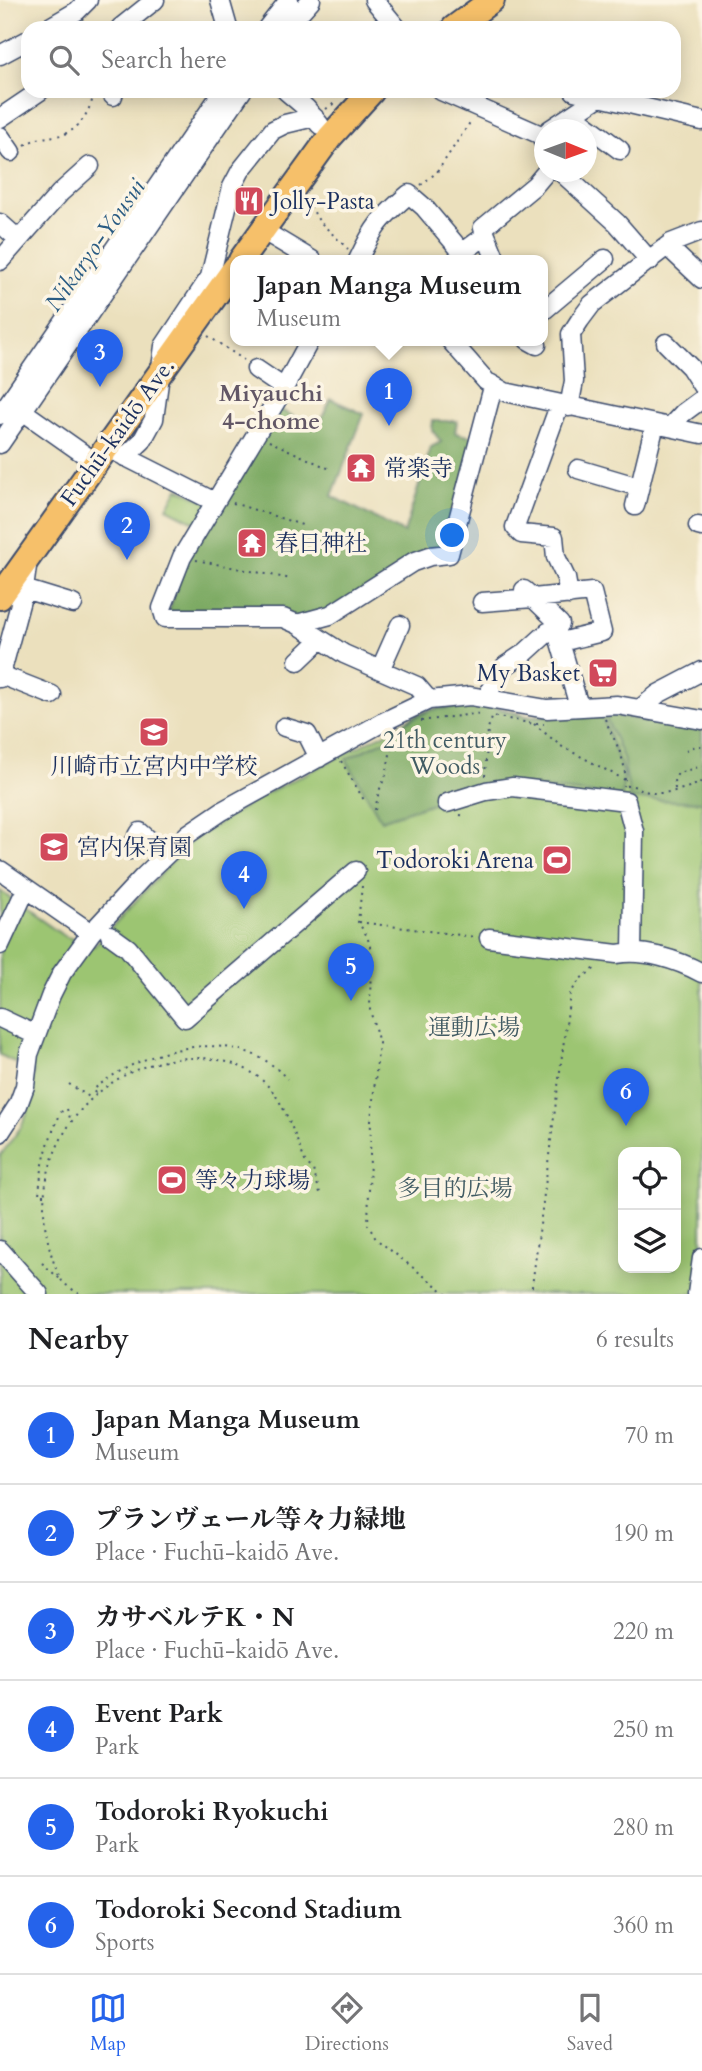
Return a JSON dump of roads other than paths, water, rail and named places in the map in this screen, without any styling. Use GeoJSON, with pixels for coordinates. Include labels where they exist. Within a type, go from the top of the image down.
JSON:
{"type":"FeatureCollection","features":[{"type":"Feature","properties":{"kind":"highway"},"geometry":{"type":"LineString","coordinates":[[464,21],[492,0]]}},
{"type":"Feature","properties":{"kind":"highway"},"geometry":{"type":"LineString","coordinates":[[244,255],[330,137],[366,98]]}},
{"type":"Feature","properties":{"kind":"highway","name":"Fuchū-kaidō Ave."},"geometry":{"type":"LineString","coordinates":[[0,597],[28,555],[109,455],[160,372],[230,275]]}},
{"type":"Feature","properties":{"kind":"street"},"geometry":{"type":"LineString","coordinates":[[61,21],[77,12],[88,0]]}},
{"type":"Feature","properties":{"kind":"street"},"geometry":{"type":"LineString","coordinates":[[132,21],[155,0]]}},
{"type":"Feature","properties":{"kind":"street"},"geometry":{"type":"LineString","coordinates":[[219,0],[226,21]]}},
{"type":"Feature","properties":{"kind":"street"},"geometry":{"type":"LineString","coordinates":[[272,21],[289,0]]}},
{"type":"Feature","properties":{"kind":"street"},"geometry":{"type":"LineString","coordinates":[[292,21],[311,0]]}},
{"type":"Feature","properties":{"kind":"street"},"geometry":{"type":"LineString","coordinates":[[374,0],[391,21]]}},
{"type":"Feature","properties":{"kind":"street"},"geometry":{"type":"LineString","coordinates":[[0,55],[21,44]]}},
{"type":"Feature","properties":{"kind":"street"},"geometry":{"type":"LineString","coordinates":[[0,118],[30,98]]}},
{"type":"Feature","properties":{"kind":"street"},"geometry":{"type":"LineString","coordinates":[[152,209],[219,98]]}},
{"type":"Feature","properties":{"kind":"street"},"geometry":{"type":"LineString","coordinates":[[0,444],[10,405],[152,209],[237,98]]}},
{"type":"Feature","properties":{"kind":"street"},"geometry":{"type":"LineString","coordinates":[[294,98],[330,137]]}},
{"type":"Feature","properties":{"kind":"street"},"geometry":{"type":"LineString","coordinates":[[458,98],[534,130]]}},
{"type":"Feature","properties":{"kind":"street"},"geometry":{"type":"LineString","coordinates":[[567,119],[598,98]]}},
{"type":"Feature","properties":{"kind":"street"},"geometry":{"type":"LineString","coordinates":[[604,98],[702,121]]}},
{"type":"Feature","properties":{"kind":"street"},"geometry":{"type":"LineString","coordinates":[[573,115],[620,150]]}},
{"type":"Feature","properties":{"kind":"street"},"geometry":{"type":"LineString","coordinates":[[160,372],[164,346],[210,277],[232,187],[241,170],[273,130],[314,117]]}},
{"type":"Feature","properties":{"kind":"street"},"geometry":{"type":"LineString","coordinates":[[0,136],[11,152]]}},
{"type":"Feature","properties":{"kind":"street"},"geometry":{"type":"LineString","coordinates":[[0,261],[60,193],[90,166]]}},
{"type":"Feature","properties":{"kind":"street"},"geometry":{"type":"LineString","coordinates":[[494,255],[483,228],[538,182]]}},
{"type":"Feature","properties":{"kind":"street"},"geometry":{"type":"LineString","coordinates":[[572,182],[617,223],[650,261]]}},
{"type":"Feature","properties":{"kind":"street"},"geometry":{"type":"LineString","coordinates":[[360,255],[384,215],[409,194],[424,207],[461,251],[485,236]]}},
{"type":"Feature","properties":{"kind":"street"},"geometry":{"type":"LineString","coordinates":[[0,223],[18,239]]}},
{"type":"Feature","properties":{"kind":"street"},"geometry":{"type":"LineString","coordinates":[[262,230],[304,255]]}},
{"type":"Feature","properties":{"kind":"street"},"geometry":{"type":"LineString","coordinates":[[569,595],[566,578],[556,557],[554,537],[521,534],[515,527],[574,381],[571,334],[592,304],[667,246],[702,231]]}},
{"type":"Feature","properties":{"kind":"street"},"geometry":{"type":"LineString","coordinates":[[667,246],[702,279]]}},
{"type":"Feature","properties":{"kind":"street"},"geometry":{"type":"LineString","coordinates":[[548,308],[605,259]]}},
{"type":"Feature","properties":{"kind":"street"},"geometry":{"type":"LineString","coordinates":[[666,343],[690,367],[702,386]]}},
{"type":"Feature","properties":{"kind":"street"},"geometry":{"type":"LineString","coordinates":[[307,346],[182,557],[162,608],[164,618],[283,618],[344,654],[417,685],[429,700]]}},
{"type":"Feature","properties":{"kind":"street"},"geometry":{"type":"LineString","coordinates":[[455,346],[493,387],[505,393],[702,434]]}},
{"type":"Feature","properties":{"kind":"street"},"geometry":{"type":"LineString","coordinates":[[256,369],[284,388]]}},
{"type":"Feature","properties":{"kind":"street"},"geometry":{"type":"LineString","coordinates":[[297,624],[330,615],[413,562],[430,556],[449,554],[493,387]]}},
{"type":"Feature","properties":{"kind":"street"},"geometry":{"type":"LineString","coordinates":[[635,506],[639,487],[663,426],[702,399]]}},
{"type":"Feature","properties":{"kind":"street"},"geometry":{"type":"LineString","coordinates":[[10,405],[109,455],[216,500]]}},
{"type":"Feature","properties":{"kind":"street"},"geometry":{"type":"LineString","coordinates":[[578,469],[639,487]]}},
{"type":"Feature","properties":{"kind":"street"},"geometry":{"type":"LineString","coordinates":[[28,555],[24,589],[0,677],[52,695]]}},
{"type":"Feature","properties":{"kind":"street"},"geometry":{"type":"LineString","coordinates":[[24,589],[73,604]]}},
{"type":"Feature","properties":{"kind":"street"},"geometry":{"type":"LineString","coordinates":[[482,602],[528,594],[569,595],[592,592],[602,632],[558,635],[548,632],[505,666],[491,688]]}},
{"type":"Feature","properties":{"kind":"street"},"geometry":{"type":"LineString","coordinates":[[528,594],[560,624],[558,635],[579,706]]}},
{"type":"Feature","properties":{"kind":"street"},"geometry":{"type":"LineString","coordinates":[[380,670],[400,625]]}},
{"type":"Feature","properties":{"kind":"street"},"geometry":{"type":"LineString","coordinates":[[298,661],[320,640]]}},
{"type":"Feature","properties":{"kind":"street"},"geometry":{"type":"LineString","coordinates":[[641,708],[658,694],[702,671]]}},
{"type":"Feature","properties":{"kind":"street"},"geometry":{"type":"LineString","coordinates":[[0,1133],[18,1105],[25,1086],[29,1055],[36,1034],[62,973],[91,933],[166,855],[188,834],[222,811],[429,700],[470,696],[547,709],[579,706],[641,708],[702,720]]}},
{"type":"Feature","properties":{"kind":"street"},"geometry":{"type":"LineString","coordinates":[[284,727],[307,734],[318,758]]}},
{"type":"Feature","properties":{"kind":"street"},"geometry":{"type":"LineString","coordinates":[[447,803],[486,791],[513,787],[624,793],[634,831],[624,953]]}},
{"type":"Feature","properties":{"kind":"street"},"geometry":{"type":"LineString","coordinates":[[130,850],[140,832],[166,855]]}},
{"type":"Feature","properties":{"kind":"street"},"geometry":{"type":"LineString","coordinates":[[0,870],[91,933]]}},
{"type":"Feature","properties":{"kind":"street"},"geometry":{"type":"LineString","coordinates":[[110,935],[128,948],[185,1018],[359,875]]}},
{"type":"Feature","properties":{"kind":"street"},"geometry":{"type":"LineString","coordinates":[[0,945],[26,889]]}},
{"type":"Feature","properties":{"kind":"street"},"geometry":{"type":"LineString","coordinates":[[489,938],[668,960],[702,974]]}},
{"type":"Feature","properties":{"kind":"street"},"geometry":{"type":"LineString","coordinates":[[0,1018],[36,1034]]}},
{"type":"Feature","properties":{"kind":"street"},"geometry":{"type":"LineString","coordinates":[[0,1250],[39,1294]]}},
{"type":"Feature","properties":{"kind":"street"},"geometry":{"type":"LineString","coordinates":[[697,1294],[702,1258]]}},
{"type":"Feature","properties":{"kind":"place","name":"Jolly-Pasta"},"geometry":{"type":"Point","coordinates":[249,201]}},
{"type":"Feature","properties":{"kind":"place","name":"カサベルテK・N"},"geometry":{"type":"Point","coordinates":[100,387]}},
{"type":"Feature","properties":{"kind":"place","name":"Japan Manga Museum"},"geometry":{"type":"Point","coordinates":[389,426]}},
{"type":"Feature","properties":{"kind":"place","name":"常楽寺"},"geometry":{"type":"Point","coordinates":[361,468]}},
{"type":"Feature","properties":{"kind":"place","name":"春日神社"},"geometry":{"type":"Point","coordinates":[252,543]}},
{"type":"Feature","properties":{"kind":"place","name":"プランヴェール等々力緑地"},"geometry":{"type":"Point","coordinates":[127,560]}},
{"type":"Feature","properties":{"kind":"place","name":"My Basket"},"geometry":{"type":"Point","coordinates":[603,673]}},
{"type":"Feature","properties":{"kind":"place","name":"川崎市立宮内中学校"},"geometry":{"type":"Point","coordinates":[154,732]}},
{"type":"Feature","properties":{"kind":"place","name":"宮内保育園"},"geometry":{"type":"Point","coordinates":[54,847]}},
{"type":"Feature","properties":{"kind":"place","name":"Todoroki Arena"},"geometry":{"type":"Point","coordinates":[557,860]}},
{"type":"Feature","properties":{"kind":"place","name":"Event Park"},"geometry":{"type":"Point","coordinates":[244,909]}},
{"type":"Feature","properties":{"kind":"place","name":"Todoroki Ryokuchi"},"geometry":{"type":"Point","coordinates":[351,1001]}},
{"type":"Feature","properties":{"kind":"place","name":"Todoroki Second Stadium"},"geometry":{"type":"Point","coordinates":[626,1126]}},
{"type":"Feature","properties":{"kind":"place","name":"等々力球場"},"geometry":{"type":"Point","coordinates":[172,1180]}},
{"type":"Feature","properties":{"kind":"district","name":"Miyauchi 4-chome"},"geometry":{"type":"Point","coordinates":[271,407]}},
{"type":"Feature","properties":{"kind":"water label","name":"Nikaryo-Yousui"},"geometry":{"type":"Point","coordinates":[95,245]}},
{"type":"Feature","properties":{"kind":"park label","name":"21th century Woods"},"geometry":{"type":"Point","coordinates":[445,753]}},
{"type":"Feature","properties":{"kind":"park label","name":"運動広場"},"geometry":{"type":"Point","coordinates":[474,1027]}},
{"type":"Feature","properties":{"kind":"park label","name":"多目的広場"},"geometry":{"type":"Point","coordinates":[455,1188]}}]}
